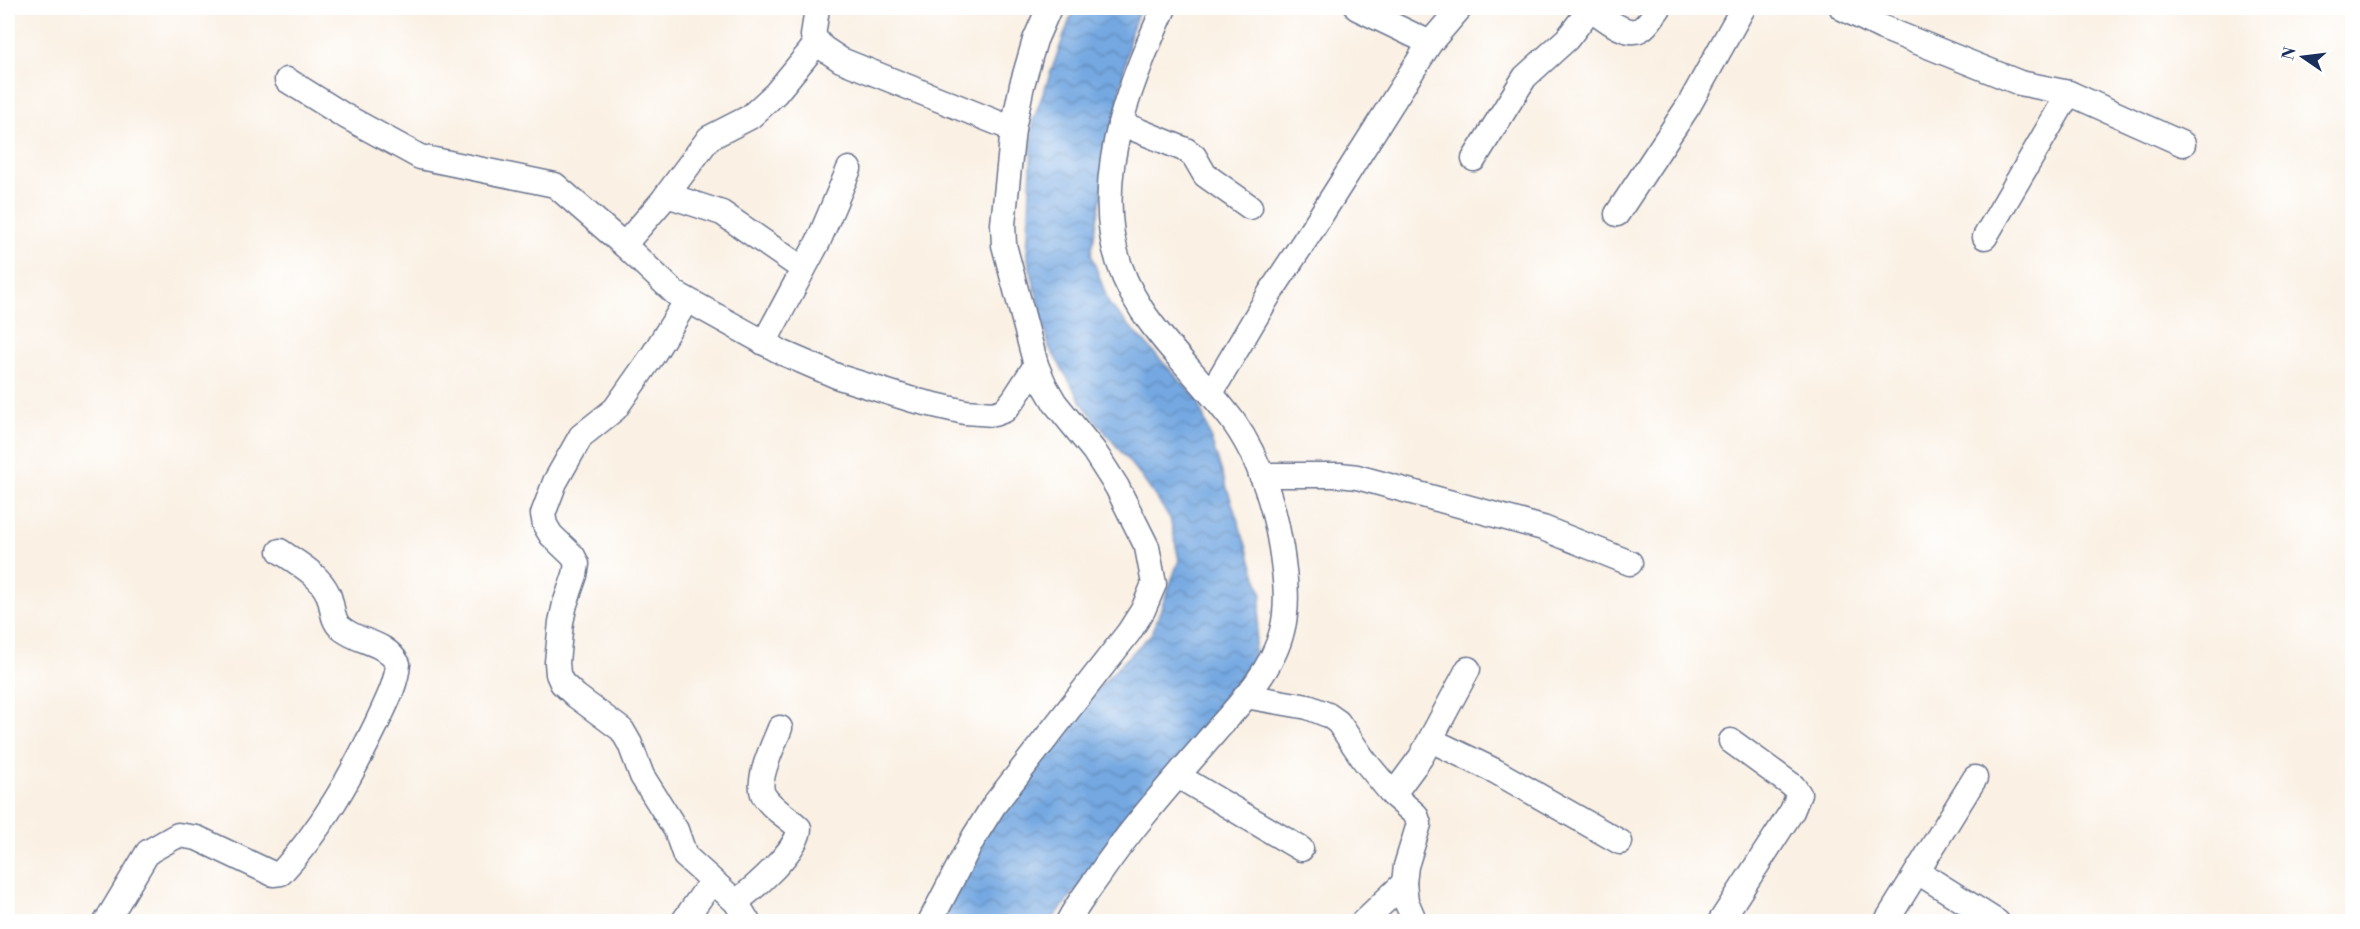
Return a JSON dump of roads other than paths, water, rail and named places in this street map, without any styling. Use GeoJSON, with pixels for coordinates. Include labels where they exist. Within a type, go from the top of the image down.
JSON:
{"type":"FeatureCollection","features":[{"type":"Feature","properties":{"kind":"street"},"geometry":{"type":"LineString","coordinates":[[817,8],[813,36],[817,43],[841,60],[1013,129]]}},
{"type":"Feature","properties":{"kind":"street"},"geometry":{"type":"LineString","coordinates":[[930,921],[974,837],[994,805],[1129,632],[1143,610],[1154,584],[1147,547],[1117,487],[1094,451],[1054,402],[1036,365],[1004,245],[1003,224],[1013,129],[1022,85],[1035,40],[1049,8]]}},
{"type":"Feature","properties":{"kind":"street"},"geometry":{"type":"LineString","coordinates":[[1068,921],[1119,845],[1245,696],[1276,650],[1283,629],[1285,572],[1268,490],[1235,424],[1138,307],[1125,282],[1117,259],[1112,233],[1110,208],[1116,138],[1140,65],[1164,8]]}},
{"type":"Feature","properties":{"kind":"street"},"geometry":{"type":"LineString","coordinates":[[1357,8],[1430,43]]}},
{"type":"Feature","properties":{"kind":"street"},"geometry":{"type":"LineString","coordinates":[[1211,393],[1270,293],[1430,43],[1460,8]]}},
{"type":"Feature","properties":{"kind":"street"},"geometry":{"type":"LineString","coordinates":[[1474,159],[1525,77],[1567,39],[1591,8],[1625,30],[1633,32],[1642,29],[1659,8]]}},
{"type":"Feature","properties":{"kind":"street"},"geometry":{"type":"LineString","coordinates":[[1617,214],[1689,105],[1743,8]]}},
{"type":"Feature","properties":{"kind":"street"},"geometry":{"type":"LineString","coordinates":[[1842,8],[1883,28],[2020,82],[2069,93],[2182,144]]}},
{"type":"Feature","properties":{"kind":"street"},"geometry":{"type":"LineString","coordinates":[[624,245],[667,195],[709,138],[750,117],[776,93],[817,43]]}},
{"type":"Feature","properties":{"kind":"street"},"geometry":{"type":"LineString","coordinates":[[287,80],[343,115],[420,157],[555,184],[675,293],[803,363],[839,377],[913,400],[965,412],[994,414],[1005,410],[1036,365]]}},
{"type":"Feature","properties":{"kind":"street"},"geometry":{"type":"LineString","coordinates":[[1985,237],[2069,93]]}},
{"type":"Feature","properties":{"kind":"street"},"geometry":{"type":"LineString","coordinates":[[1120,123],[1186,150],[1194,156],[1205,175],[1250,207]]}},
{"type":"Feature","properties":{"kind":"street"},"geometry":{"type":"LineString","coordinates":[[764,343],[818,242],[849,169]]}},
{"type":"Feature","properties":{"kind":"street"},"geometry":{"type":"LineString","coordinates":[[667,195],[722,213],[803,270]]}},
{"type":"Feature","properties":{"kind":"street"},"geometry":{"type":"LineString","coordinates":[[687,300],[653,355],[615,409],[581,436],[555,482],[543,514],[545,525],[551,535],[573,556],[577,564],[561,622],[558,674],[562,683],[576,696],[622,730],[642,776],[676,830],[686,856],[742,912],[755,887],[788,852],[799,836],[799,828],[764,797],[760,788],[780,728]]}},
{"type":"Feature","properties":{"kind":"street"},"geometry":{"type":"LineString","coordinates":[[1261,475],[1357,477],[1543,528],[1630,563]]}},
{"type":"Feature","properties":{"kind":"street"},"geometry":{"type":"LineString","coordinates":[[106,921],[148,852],[178,835],[197,838],[273,874],[281,873],[339,799],[351,777],[392,689],[398,664],[387,650],[340,627],[335,619],[328,594],[315,575],[280,551]]}},
{"type":"Feature","properties":{"kind":"street"},"geometry":{"type":"LineString","coordinates":[[1393,795],[1431,740],[1468,669]]}},
{"type":"Feature","properties":{"kind":"street"},"geometry":{"type":"LineString","coordinates":[[1245,696],[1308,707],[1328,715],[1338,722],[1364,760],[1393,795],[1416,815],[1419,824],[1406,866],[1404,884],[1406,901],[1415,921]]}},
{"type":"Feature","properties":{"kind":"street"},"geometry":{"type":"LineString","coordinates":[[1431,740],[1495,771],[1620,842]]}},
{"type":"Feature","properties":{"kind":"street"},"geometry":{"type":"LineString","coordinates":[[1720,921],[1792,812],[1799,794],[1793,786],[1731,741]]}},
{"type":"Feature","properties":{"kind":"street"},"geometry":{"type":"LineString","coordinates":[[1178,776],[1300,849]]}},
{"type":"Feature","properties":{"kind":"street"},"geometry":{"type":"LineString","coordinates":[[1886,921],[1975,778]]}},
{"type":"Feature","properties":{"kind":"street"},"geometry":{"type":"LineString","coordinates":[[1917,872],[1997,921]]}},
{"type":"Feature","properties":{"kind":"street"},"geometry":{"type":"LineString","coordinates":[[683,921],[712,881]]}},
{"type":"Feature","properties":{"kind":"street"},"geometry":{"type":"LineString","coordinates":[[1363,921],[1404,884]]}},
{"type":"Feature","properties":{"kind":"water"},"geometry":{"type":"Polygon","coordinates":[[[1074,8],[1140,8],[1131,32],[1091,254],[1109,304],[1198,400],[1262,594],[1251,674],[1051,921],[943,922],[983,827],[1101,685],[1152,633],[1179,560],[1170,518],[1143,479],[1084,406],[1049,347],[1027,255],[1033,121],[1074,8]]]}}]}
